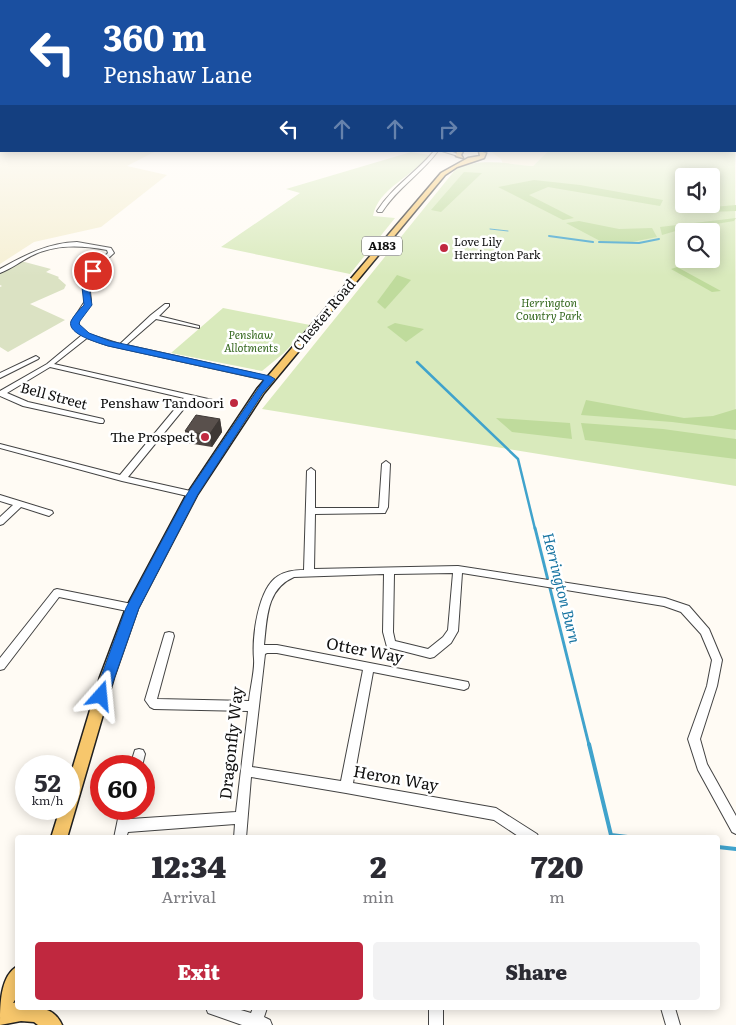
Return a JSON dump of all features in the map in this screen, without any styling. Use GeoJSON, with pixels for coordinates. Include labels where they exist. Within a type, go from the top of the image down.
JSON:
{"type":"FeatureCollection","features":[{"type":"Feature","properties":{"kind":"main road","name":"Chester Road"},"geometry":{"type":"LineString","coordinates":[[80,767],[107,678],[132,608],[192,494],[260,391],[438,180]]}},
{"type":"Feature","properties":{"kind":"main road","name":"Chester Road"},"geometry":{"type":"LineString","coordinates":[[60,835],[64,820]]}},
{"type":"Feature","properties":{"kind":"main road"},"geometry":{"type":"LineString","coordinates":[[0,1008],[15,980]]}},
{"type":"Feature","properties":{"kind":"main road"},"geometry":{"type":"LineString","coordinates":[[0,1017],[14,1011],[33,1010],[52,1025]]}},
{"type":"Feature","properties":{"kind":"street"},"geometry":{"type":"LineString","coordinates":[[380,211],[390,195],[407,180]]}},
{"type":"Feature","properties":{"kind":"street"},"geometry":{"type":"LineString","coordinates":[[0,271],[28,255],[51,246],[75,244],[109,250],[111,252],[89,276],[86,287],[88,305],[75,321],[77,329],[86,335],[121,346],[270,379]]}},
{"type":"Feature","properties":{"kind":"street"},"geometry":{"type":"LineString","coordinates":[[121,346],[167,305]]}},
{"type":"Feature","properties":{"kind":"street"},"geometry":{"type":"LineString","coordinates":[[153,316],[197,327]]}},
{"type":"Feature","properties":{"kind":"street"},"geometry":{"type":"LineString","coordinates":[[3,392],[50,365],[86,335]]}},
{"type":"Feature","properties":{"kind":"street"},"geometry":{"type":"LineString","coordinates":[[0,376],[36,358]]}},
{"type":"Feature","properties":{"kind":"street"},"geometry":{"type":"LineString","coordinates":[[50,365],[214,403]]}},
{"type":"Feature","properties":{"kind":"street","name":"Bell Street"},"geometry":{"type":"LineString","coordinates":[[3,392],[26,404],[100,421]]}},
{"type":"Feature","properties":{"kind":"street"},"geometry":{"type":"LineString","coordinates":[[122,478],[189,397]]}},
{"type":"Feature","properties":{"kind":"street"},"geometry":{"type":"LineString","coordinates":[[0,446],[192,494]]}},
{"type":"Feature","properties":{"kind":"street"},"geometry":{"type":"LineString","coordinates":[[310,511],[382,511],[384,507],[386,464]]}},
{"type":"Feature","properties":{"kind":"street"},"geometry":{"type":"LineString","coordinates":[[311,471],[309,573],[458,569],[665,602],[686,609],[705,632],[717,660],[712,686],[694,739],[702,766],[736,828]]}},
{"type":"Feature","properties":{"kind":"street"},"geometry":{"type":"LineString","coordinates":[[0,498],[49,513]]}},
{"type":"Feature","properties":{"kind":"street"},"geometry":{"type":"LineString","coordinates":[[0,522],[18,504]]}},
{"type":"Feature","properties":{"kind":"street"},"geometry":{"type":"LineString","coordinates":[[389,572],[388,632],[391,644],[430,654],[453,631],[458,569]]}},
{"type":"Feature","properties":{"kind":"street","name":"Dragonfly Way"},"geometry":{"type":"LineString","coordinates":[[240,835],[266,595],[278,580],[301,572],[309,573]]}},
{"type":"Feature","properties":{"kind":"street"},"geometry":{"type":"LineString","coordinates":[[0,666],[57,593],[132,608]]}},
{"type":"Feature","properties":{"kind":"street"},"geometry":{"type":"LineString","coordinates":[[168,636],[151,700],[154,704],[253,706]]}},
{"type":"Feature","properties":{"kind":"street","name":"Otter Way"},"geometry":{"type":"LineString","coordinates":[[259,654],[265,650],[277,649],[464,685]]}},
{"type":"Feature","properties":{"kind":"street"},"geometry":{"type":"LineString","coordinates":[[346,786],[369,667]]}},
{"type":"Feature","properties":{"kind":"street","name":"Heron Way"},"geometry":{"type":"LineString","coordinates":[[246,772],[346,786],[496,814],[528,835]]}},
{"type":"Feature","properties":{"kind":"street"},"geometry":{"type":"LineString","coordinates":[[121,832],[241,818]]}},
{"type":"Feature","properties":{"kind":"street"},"geometry":{"type":"LineString","coordinates":[[222,1010],[260,1018]]}},
{"type":"Feature","properties":{"kind":"street"},"geometry":{"type":"LineString","coordinates":[[436,1010],[436,1025]]}},
{"type":"Feature","properties":{"kind":"street"},"geometry":{"type":"LineString","coordinates":[[669,1010],[674,1025]]}},
{"type":"Feature","properties":{"kind":"shaded area"},"geometry":{"type":"Polygon","coordinates":[[[0,180],[161,180],[101,227],[34,242],[0,264],[0,180]]]}},
{"type":"Feature","properties":{"kind":"green space"},"geometry":{"type":"Polygon","coordinates":[[[317,180],[402,180],[382,198],[376,206],[373,216],[395,218],[350,274],[221,247],[300,193],[286,189],[317,180]]]}},
{"type":"Feature","properties":{"kind":"green space","name":"Herrington Country Park"},"geometry":{"type":"Polygon","coordinates":[[[447,180],[675,180],[675,213],[720,213],[720,180],[735,180],[736,486],[262,409],[447,180]]]}},
{"type":"Feature","properties":{"kind":"green space"},"geometry":{"type":"Polygon","coordinates":[[[457,180],[475,180],[441,212],[431,210],[457,180]]]}},
{"type":"Feature","properties":{"kind":"green space"},"geometry":{"type":"Polygon","coordinates":[[[534,180],[580,185],[663,200],[660,206],[548,187],[529,195],[574,218],[563,220],[498,187],[534,180]]]}},
{"type":"Feature","properties":{"kind":"green space"},"geometry":{"type":"Polygon","coordinates":[[[736,205],[736,211],[720,212],[720,206],[736,205]]]}},
{"type":"Feature","properties":{"kind":"green space"},"geometry":{"type":"Polygon","coordinates":[[[736,218],[734,221],[720,223],[694,223],[736,218]]]}},
{"type":"Feature","properties":{"kind":"green space"},"geometry":{"type":"Polygon","coordinates":[[[579,221],[619,229],[652,228],[657,237],[632,242],[602,242],[566,223],[579,221]]]}},
{"type":"Feature","properties":{"kind":"green space"},"geometry":{"type":"Polygon","coordinates":[[[675,225],[675,231],[662,235],[660,227],[675,225]]]}},
{"type":"Feature","properties":{"kind":"green space"},"geometry":{"type":"Polygon","coordinates":[[[21,261],[51,269],[46,272],[59,277],[66,285],[64,289],[30,304],[65,320],[8,352],[0,347],[0,287],[2,286],[0,285],[0,273],[21,261]]]}},
{"type":"Feature","properties":{"kind":"green space"},"geometry":{"type":"Polygon","coordinates":[[[679,268],[721,291],[712,292],[671,269],[679,268]]]}},
{"type":"Feature","properties":{"kind":"green space"},"geometry":{"type":"Polygon","coordinates":[[[397,275],[411,280],[385,309],[377,302],[397,275]]]}},
{"type":"Feature","properties":{"kind":"green space","name":"Penshaw Allotments"},"geometry":{"type":"Polygon","coordinates":[[[223,308],[310,325],[284,353],[262,371],[171,353],[223,308]]]}},
{"type":"Feature","properties":{"kind":"green space"},"geometry":{"type":"Polygon","coordinates":[[[395,323],[424,329],[406,342],[387,327],[395,323]]]}},
{"type":"Feature","properties":{"kind":"green space"},"geometry":{"type":"Polygon","coordinates":[[[586,400],[684,418],[713,416],[736,409],[736,430],[672,422],[581,415],[586,400]]]}},
{"type":"Feature","properties":{"kind":"green space"},"geometry":{"type":"Polygon","coordinates":[[[496,418],[570,423],[572,439],[512,432],[496,418]]]}},
{"type":"Feature","properties":{"kind":"green space"},"geometry":{"type":"Polygon","coordinates":[[[581,423],[663,429],[736,439],[736,459],[585,440],[581,423]]]}},
{"type":"Feature","properties":{"kind":"building"},"geometry":{"type":"Polygon","coordinates":[[[196,415],[220,419],[209,435],[185,431],[196,415]]]}},
{"type":"Feature","properties":{"kind":"waterway"},"geometry":{"type":"LineString","coordinates":[[490,229],[508,231]]}},
{"type":"Feature","properties":{"kind":"waterway"},"geometry":{"type":"LineString","coordinates":[[549,236],[593,242]]}},
{"type":"Feature","properties":{"kind":"waterway"},"geometry":{"type":"LineString","coordinates":[[599,242],[639,243],[659,239]]}},
{"type":"Feature","properties":{"kind":"waterway","name":"Herrington Burn"},"geometry":{"type":"LineString","coordinates":[[417,362],[518,459],[535,529]]}},
{"type":"Feature","properties":{"kind":"waterway","name":"Herrington Burn"},"geometry":{"type":"LineString","coordinates":[[535,528],[589,745]]}},
{"type":"Feature","properties":{"kind":"waterway","name":"Herrington Burn"},"geometry":{"type":"LineString","coordinates":[[589,744],[611,835]]}},
{"type":"Feature","properties":{"kind":"waterway","name":"Herrington Burn"},"geometry":{"type":"LineString","coordinates":[[720,847],[736,849]]}},
{"type":"Feature","properties":{"kind":"place","name":"Love Lily Herrington Park"},"geometry":{"type":"Point","coordinates":[444,248]}},
{"type":"Feature","properties":{"kind":"place","name":"Penshaw Tandoori"},"geometry":{"type":"Point","coordinates":[234,403]}},
{"type":"Feature","properties":{"kind":"place","name":"The Prospect"},"geometry":{"type":"Point","coordinates":[205,437]}},
{"type":"Feature","properties":{"kind":"route"},"geometry":{"type":"LineString","coordinates":[[93,271],[86,282],[88,305],[75,321],[77,329],[86,335],[108,343],[270,379],[260,391],[192,494],[132,608],[101,696]]}}]}
